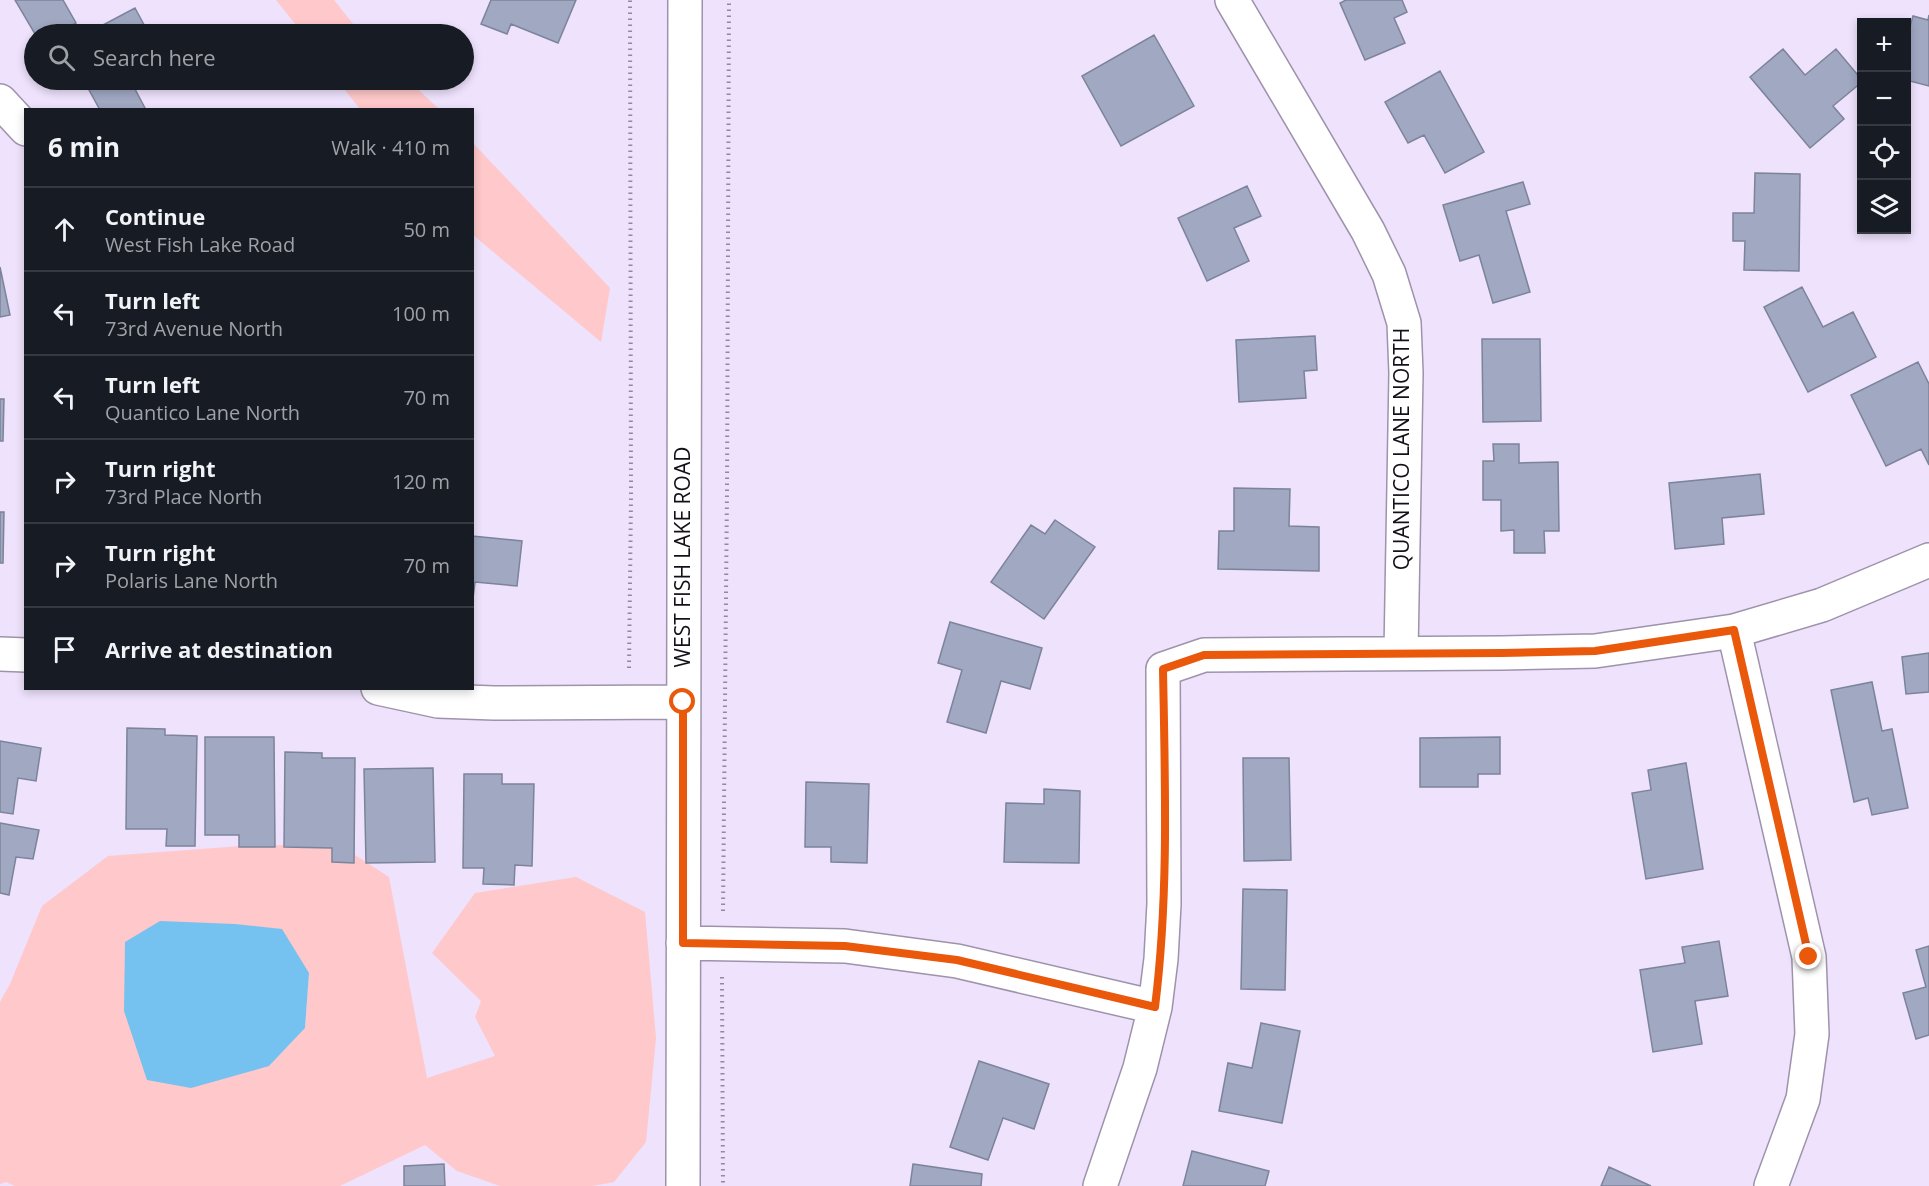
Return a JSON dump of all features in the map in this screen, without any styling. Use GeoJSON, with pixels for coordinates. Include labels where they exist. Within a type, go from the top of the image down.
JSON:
{"type":"FeatureCollection","features":[{"type":"Feature","properties":{"kind":"street","name":"WEST FISH LAKE ROAD"},"geometry":{"type":"LineString","coordinates":[[683,1186],[685,0]]}},
{"type":"Feature","properties":{"kind":"street","name":"QUANTICO LANE NORTH"},"geometry":{"type":"LineString","coordinates":[[1232,0],[1368,231],[1389,274],[1404,323],[1406,373],[1401,653]]}},
{"type":"Feature","properties":{"kind":"street"},"geometry":{"type":"LineString","coordinates":[[0,101],[24,127]]}},
{"type":"Feature","properties":{"kind":"street"},"geometry":{"type":"LineString","coordinates":[[1100,1186],[1140,1068],[1155,1007],[1161,959],[1164,904],[1163,669],[1204,655],[1595,651],[1734,630],[1822,605],[1929,560]]}},
{"type":"Feature","properties":{"kind":"street"},"geometry":{"type":"LineString","coordinates":[[1734,630],[1809,957],[1812,1034],[1803,1099],[1771,1186]]}},
{"type":"Feature","properties":{"kind":"street"},"geometry":{"type":"LineString","coordinates":[[0,654],[24,655]]}},
{"type":"Feature","properties":{"kind":"street"},"geometry":{"type":"LineString","coordinates":[[388,690],[438,700],[494,703],[683,702]]}},
{"type":"Feature","properties":{"kind":"street"},"geometry":{"type":"LineString","coordinates":[[683,943],[845,946],[957,960],[1155,1007]]}},
{"type":"Feature","properties":{"kind":"path"},"geometry":{"type":"LineString","coordinates":[[629,703],[630,0]]}},
{"type":"Feature","properties":{"kind":"path"},"geometry":{"type":"LineString","coordinates":[[723,917],[729,0]]}},
{"type":"Feature","properties":{"kind":"path"},"geometry":{"type":"LineString","coordinates":[[722,967],[723,1186]]}},
{"type":"Feature","properties":{"kind":"shaded area"},"geometry":{"type":"Polygon","coordinates":[[[276,0],[334,0],[353,24],[295,24],[276,0]]]}},
{"type":"Feature","properties":{"kind":"shaded area"},"geometry":{"type":"Polygon","coordinates":[[[345,90],[419,90],[438,108],[359,108],[345,90]]]}},
{"type":"Feature","properties":{"kind":"shaded area"},"geometry":{"type":"Polygon","coordinates":[[[474,144],[610,288],[601,342],[474,236],[474,144]]]}},
{"type":"Feature","properties":{"kind":"shaded area"},"geometry":{"type":"Polygon","coordinates":[[[338,844],[389,877],[427,1078],[495,1056],[475,1017],[481,1001],[432,953],[475,893],[576,877],[645,912],[656,1038],[646,1142],[614,1182],[592,1186],[500,1186],[457,1171],[425,1145],[340,1186],[15,1186],[6,1182],[0,1184],[0,1002],[10,984],[42,906],[108,856],[241,846],[338,844]],[[309,973],[269,1066],[305,1028],[309,973]]]}},
{"type":"Feature","properties":{"kind":"water"},"geometry":{"type":"Polygon","coordinates":[[[160,921],[235,924],[282,929],[309,973],[305,1028],[269,1066],[191,1088],[147,1080],[124,1011],[125,942],[160,921]]]}},
{"type":"Feature","properties":{"kind":"building"},"geometry":{"type":"Polygon","coordinates":[[[15,0],[63,0],[76,23],[74,24],[29,24],[15,0]]]}},
{"type":"Feature","properties":{"kind":"building"},"geometry":{"type":"Polygon","coordinates":[[[491,0],[576,0],[558,43],[511,24],[507,34],[481,24],[491,0]]]}},
{"type":"Feature","properties":{"kind":"building"},"geometry":{"type":"Polygon","coordinates":[[[1346,0],[1402,0],[1407,12],[1394,18],[1405,43],[1365,60],[1340,3],[1346,0]]]}},
{"type":"Feature","properties":{"kind":"building"},"geometry":{"type":"Polygon","coordinates":[[[135,8],[144,24],[105,24],[135,8]]]}},
{"type":"Feature","properties":{"kind":"building"},"geometry":{"type":"Polygon","coordinates":[[[1929,15],[1929,86],[1911,81],[1911,23],[1913,16],[1928,20],[1929,15]]]}},
{"type":"Feature","properties":{"kind":"building"},"geometry":{"type":"Polygon","coordinates":[[[1154,35],[1194,106],[1121,146],[1082,76],[1154,35]]]}},
{"type":"Feature","properties":{"kind":"building"},"geometry":{"type":"Polygon","coordinates":[[[1783,49],[1805,75],[1836,49],[1857,74],[1857,86],[1833,106],[1844,119],[1810,148],[1750,77],[1783,49]]]}},
{"type":"Feature","properties":{"kind":"building"},"geometry":{"type":"Polygon","coordinates":[[[1440,71],[1484,152],[1445,173],[1424,135],[1408,143],[1385,102],[1440,71]]]}},
{"type":"Feature","properties":{"kind":"building"},"geometry":{"type":"Polygon","coordinates":[[[89,90],[136,90],[145,108],[99,108],[89,90]]]}},
{"type":"Feature","properties":{"kind":"building"},"geometry":{"type":"Polygon","coordinates":[[[1755,173],[1800,174],[1799,271],[1744,270],[1745,241],[1733,241],[1733,213],[1754,213],[1755,173]]]}},
{"type":"Feature","properties":{"kind":"building"},"geometry":{"type":"Polygon","coordinates":[[[1523,182],[1530,204],[1506,211],[1530,292],[1493,303],[1479,255],[1460,261],[1443,205],[1523,182]]]}},
{"type":"Feature","properties":{"kind":"building"},"geometry":{"type":"Polygon","coordinates":[[[1247,186],[1261,216],[1234,228],[1249,261],[1207,281],[1178,218],[1247,186]]]}},
{"type":"Feature","properties":{"kind":"building"},"geometry":{"type":"Polygon","coordinates":[[[0,267],[10,315],[0,317],[0,267]]]}},
{"type":"Feature","properties":{"kind":"building"},"geometry":{"type":"Polygon","coordinates":[[[1802,287],[1823,327],[1853,312],[1876,357],[1808,392],[1764,307],[1802,287]]]}},
{"type":"Feature","properties":{"kind":"building"},"geometry":{"type":"Polygon","coordinates":[[[1315,336],[1317,370],[1304,371],[1306,398],[1239,402],[1236,340],[1315,336]]]}},
{"type":"Feature","properties":{"kind":"building"},"geometry":{"type":"Polygon","coordinates":[[[1482,339],[1540,339],[1541,421],[1483,422],[1482,339]]]}},
{"type":"Feature","properties":{"kind":"building"},"geometry":{"type":"Polygon","coordinates":[[[1918,362],[1929,384],[1929,465],[1921,449],[1886,466],[1851,395],[1918,362]]]}},
{"type":"Feature","properties":{"kind":"building"},"geometry":{"type":"Polygon","coordinates":[[[0,399],[4,399],[3,441],[0,441],[0,399]]]}},
{"type":"Feature","properties":{"kind":"building"},"geometry":{"type":"Polygon","coordinates":[[[1493,444],[1519,444],[1519,463],[1558,462],[1559,531],[1544,531],[1545,553],[1514,553],[1514,530],[1501,531],[1501,500],[1483,500],[1483,461],[1494,461],[1493,444]]]}},
{"type":"Feature","properties":{"kind":"building"},"geometry":{"type":"Polygon","coordinates":[[[1760,474],[1764,514],[1722,518],[1724,544],[1675,549],[1669,483],[1760,474]]]}},
{"type":"Feature","properties":{"kind":"building"},"geometry":{"type":"Polygon","coordinates":[[[1234,488],[1290,489],[1289,526],[1319,527],[1319,571],[1218,569],[1219,531],[1234,531],[1234,488]]]}},
{"type":"Feature","properties":{"kind":"building"},"geometry":{"type":"Polygon","coordinates":[[[0,512],[4,512],[3,563],[0,563],[0,512]]]}},
{"type":"Feature","properties":{"kind":"building"},"geometry":{"type":"Polygon","coordinates":[[[1055,520],[1095,547],[1044,619],[991,582],[1031,525],[1045,534],[1055,520]]]}},
{"type":"Feature","properties":{"kind":"building"},"geometry":{"type":"Polygon","coordinates":[[[474,536],[522,541],[517,586],[475,582],[474,590],[474,536]]]}},
{"type":"Feature","properties":{"kind":"building"},"geometry":{"type":"Polygon","coordinates":[[[950,622],[1042,648],[1030,689],[1001,681],[986,733],[947,722],[962,670],[938,663],[950,622]]]}},
{"type":"Feature","properties":{"kind":"building"},"geometry":{"type":"Polygon","coordinates":[[[1929,653],[1929,692],[1906,694],[1902,657],[1929,653]]]}},
{"type":"Feature","properties":{"kind":"building"},"geometry":{"type":"Polygon","coordinates":[[[1872,682],[1882,731],[1892,729],[1908,808],[1872,815],[1868,798],[1854,802],[1831,690],[1872,682]]]}},
{"type":"Feature","properties":{"kind":"building"},"geometry":{"type":"Polygon","coordinates":[[[127,728],[165,729],[165,735],[197,736],[195,846],[166,846],[167,829],[126,829],[127,728]]]}},
{"type":"Feature","properties":{"kind":"building"},"geometry":{"type":"Polygon","coordinates":[[[205,737],[274,737],[275,847],[239,847],[239,835],[205,835],[205,737]]]}},
{"type":"Feature","properties":{"kind":"building"},"geometry":{"type":"Polygon","coordinates":[[[1500,737],[1500,774],[1478,774],[1478,787],[1420,787],[1420,738],[1500,737]]]}},
{"type":"Feature","properties":{"kind":"building"},"geometry":{"type":"Polygon","coordinates":[[[0,741],[41,748],[36,781],[18,778],[13,814],[0,812],[0,741]]]}},
{"type":"Feature","properties":{"kind":"building"},"geometry":{"type":"Polygon","coordinates":[[[285,752],[322,753],[322,758],[355,758],[354,863],[332,862],[332,848],[284,847],[285,752]]]}},
{"type":"Feature","properties":{"kind":"building"},"geometry":{"type":"Polygon","coordinates":[[[1243,758],[1289,758],[1291,860],[1244,861],[1243,758]]]}},
{"type":"Feature","properties":{"kind":"building"},"geometry":{"type":"Polygon","coordinates":[[[1686,763],[1703,869],[1646,879],[1632,793],[1651,790],[1648,770],[1686,763]]]}},
{"type":"Feature","properties":{"kind":"building"},"geometry":{"type":"Polygon","coordinates":[[[433,768],[435,862],[366,863],[364,769],[433,768]]]}},
{"type":"Feature","properties":{"kind":"building"},"geometry":{"type":"Polygon","coordinates":[[[464,774],[502,774],[502,784],[534,784],[532,866],[515,865],[514,885],[483,884],[484,868],[463,868],[464,774]]]}},
{"type":"Feature","properties":{"kind":"building"},"geometry":{"type":"Polygon","coordinates":[[[806,782],[869,784],[867,863],[831,862],[831,847],[805,847],[806,782]]]}},
{"type":"Feature","properties":{"kind":"building"},"geometry":{"type":"Polygon","coordinates":[[[1044,789],[1080,791],[1079,863],[1004,862],[1006,803],[1044,804],[1044,789]]]}},
{"type":"Feature","properties":{"kind":"building"},"geometry":{"type":"Polygon","coordinates":[[[0,823],[39,830],[33,859],[16,857],[9,895],[0,893],[0,823]]]}},
{"type":"Feature","properties":{"kind":"building"},"geometry":{"type":"Polygon","coordinates":[[[1243,889],[1287,890],[1285,990],[1241,989],[1243,889]]]}},
{"type":"Feature","properties":{"kind":"building"},"geometry":{"type":"Polygon","coordinates":[[[1719,941],[1728,996],[1695,1001],[1702,1044],[1653,1052],[1640,970],[1685,963],[1682,947],[1719,941]]]}},
{"type":"Feature","properties":{"kind":"building"},"geometry":{"type":"Polygon","coordinates":[[[1929,946],[1929,1035],[1916,1039],[1903,993],[1926,987],[1916,950],[1929,946]]]}},
{"type":"Feature","properties":{"kind":"building"},"geometry":{"type":"Polygon","coordinates":[[[1261,1023],[1300,1031],[1282,1123],[1219,1111],[1228,1063],[1252,1068],[1261,1023]]]}},
{"type":"Feature","properties":{"kind":"building"},"geometry":{"type":"Polygon","coordinates":[[[979,1061],[1049,1084],[1034,1129],[1003,1118],[988,1160],[950,1147],[979,1061]]]}},
{"type":"Feature","properties":{"kind":"building"},"geometry":{"type":"Polygon","coordinates":[[[1192,1151],[1269,1171],[1265,1186],[1183,1186],[1192,1151]]]}},
{"type":"Feature","properties":{"kind":"building"},"geometry":{"type":"Polygon","coordinates":[[[444,1164],[445,1186],[404,1186],[404,1166],[444,1164]]]}},
{"type":"Feature","properties":{"kind":"building"},"geometry":{"type":"Polygon","coordinates":[[[913,1164],[982,1174],[981,1186],[910,1186],[913,1164]]]}},
{"type":"Feature","properties":{"kind":"building"},"geometry":{"type":"Polygon","coordinates":[[[1609,1167],[1651,1186],[1601,1186],[1609,1167]]]}},
{"type":"Feature","properties":{"kind":"route"},"geometry":{"type":"LineString","coordinates":[[683,702],[683,943],[845,946],[957,960],[1155,1007],[1164,904],[1163,669],[1204,655],[1595,651],[1734,630],[1809,957]]}}]}
